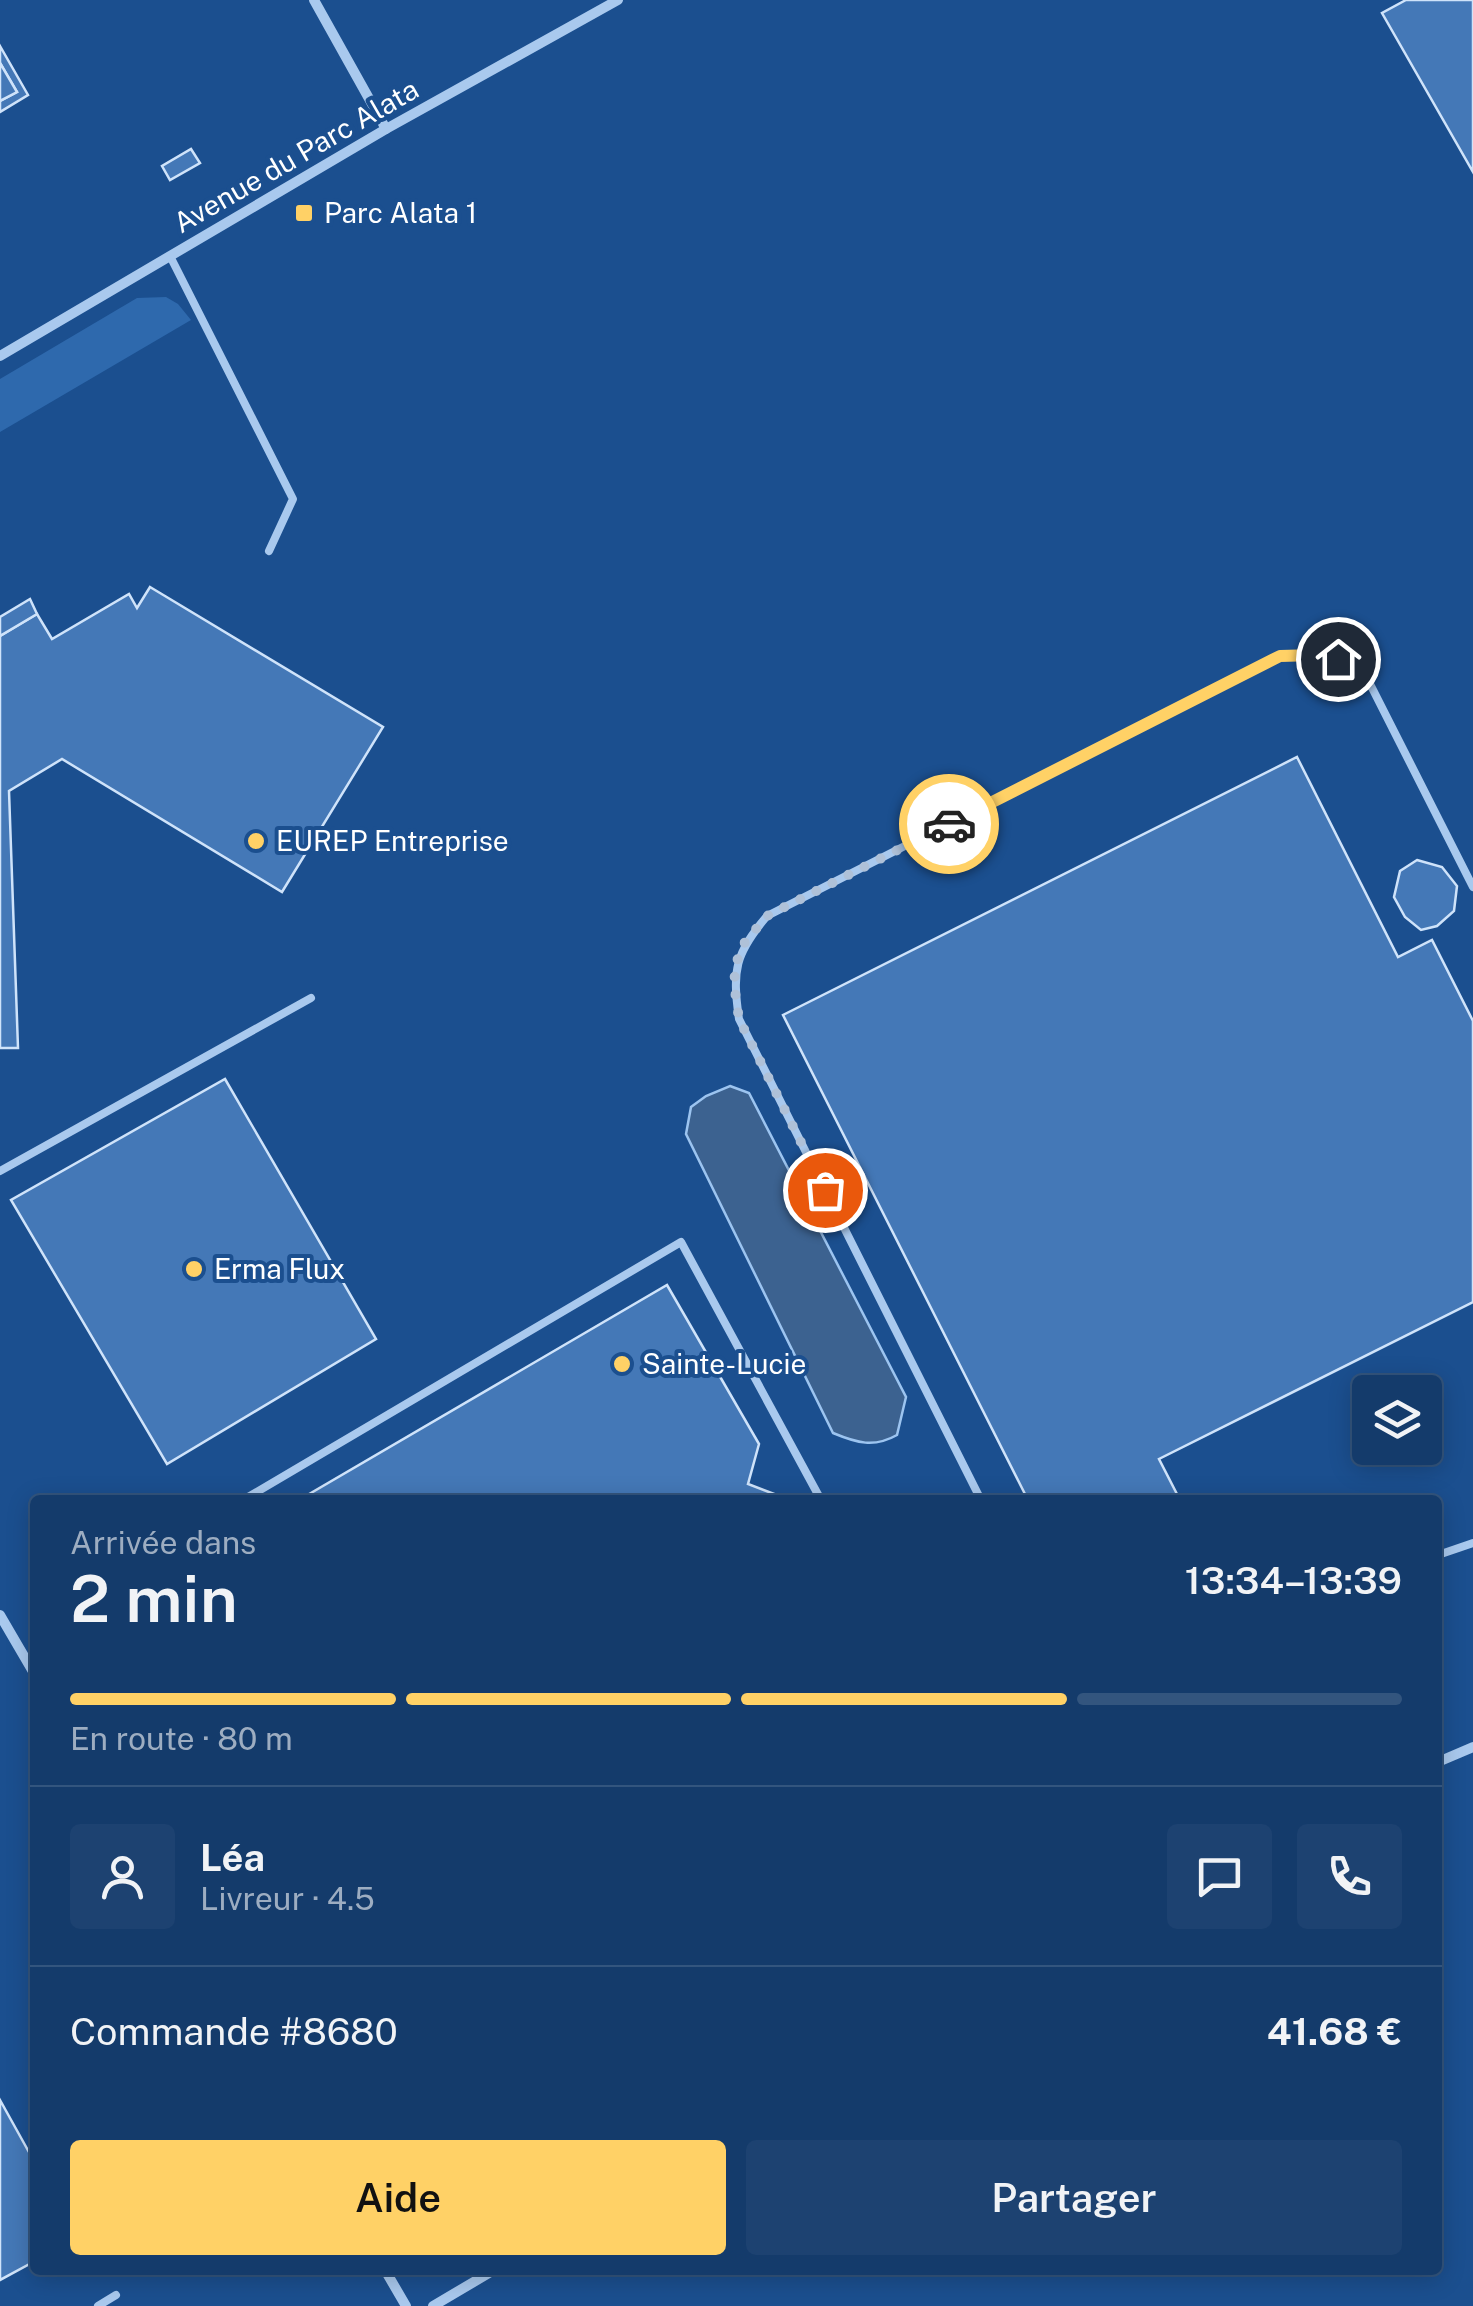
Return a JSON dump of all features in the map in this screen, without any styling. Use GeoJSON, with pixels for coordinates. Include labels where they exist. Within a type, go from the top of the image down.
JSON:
{"type":"FeatureCollection","features":[{"type":"Feature","properties":{"kind":"street"},"geometry":{"type":"LineString","coordinates":[[314,0],[386,129]]}},
{"type":"Feature","properties":{"kind":"street","name":"Avenue du Parc Alata"},"geometry":{"type":"LineString","coordinates":[[0,356],[386,129],[618,0]]}},
{"type":"Feature","properties":{"kind":"street"},"geometry":{"type":"LineString","coordinates":[[1,1618],[30,1667]]}},
{"type":"Feature","properties":{"kind":"street"},"geometry":{"type":"LineString","coordinates":[[1442,1760],[1473,1746]]}},
{"type":"Feature","properties":{"kind":"street"},"geometry":{"type":"LineString","coordinates":[[387,2275],[406,2306]]}},
{"type":"Feature","properties":{"kind":"street"},"geometry":{"type":"LineString","coordinates":[[433,2306],[486,2275]]}},
{"type":"Feature","properties":{"kind":"lane"},"geometry":{"type":"LineString","coordinates":[[170,256],[294,499],[269,551]]}},
{"type":"Feature","properties":{"kind":"lane"},"geometry":{"type":"LineString","coordinates":[[978,1495],[739,1019],[734,984],[736,963],[745,942],[767,916],[1280,656],[1338,659],[1367,678],[1473,887]]}},
{"type":"Feature","properties":{"kind":"lane"},"geometry":{"type":"LineString","coordinates":[[0,1171],[311,998]]}},
{"type":"Feature","properties":{"kind":"lane"},"geometry":{"type":"LineString","coordinates":[[251,1495],[681,1242],[818,1495]]}},
{"type":"Feature","properties":{"kind":"lane"},"geometry":{"type":"LineString","coordinates":[[1442,1554],[1473,1543]]}},
{"type":"Feature","properties":{"kind":"lane"},"geometry":{"type":"LineString","coordinates":[[98,2306],[116,2295]]}},
{"type":"Feature","properties":{"kind":"shaded area"},"geometry":{"type":"Polygon","coordinates":[[[166,297],[191,320],[0,432],[0,379],[137,298],[166,297]]]}},
{"type":"Feature","properties":{"kind":"shaded area"},"geometry":{"type":"Polygon","coordinates":[[[730,1086],[749,1093],[906,1397],[897,1435],[889,1439],[865,1443],[833,1433],[686,1134],[691,1107],[730,1086]]]}},
{"type":"Feature","properties":{"kind":"building"},"geometry":{"type":"Polygon","coordinates":[[[1406,0],[1473,0],[1473,172],[1382,13],[1406,0]]]}},
{"type":"Feature","properties":{"kind":"building"},"geometry":{"type":"Polygon","coordinates":[[[0,46],[28,95],[0,112],[0,101],[17,92],[0,63],[0,46]]]}},
{"type":"Feature","properties":{"kind":"building"},"geometry":{"type":"Polygon","coordinates":[[[0,63],[17,92],[0,101],[0,63]]]}},
{"type":"Feature","properties":{"kind":"building"},"geometry":{"type":"Polygon","coordinates":[[[191,149],[200,163],[170,180],[162,166],[191,149]]]}},
{"type":"Feature","properties":{"kind":"building","name":"EUREP Entreprise"},"geometry":{"type":"Polygon","coordinates":[[[150,587],[383,727],[282,892],[62,759],[9,791],[18,1048],[0,1048],[0,636],[37,614],[52,639],[129,594],[137,608],[150,587]]]}},
{"type":"Feature","properties":{"kind":"building"},"geometry":{"type":"Polygon","coordinates":[[[30,599],[37,614],[0,636],[0,617],[30,599]]]}},
{"type":"Feature","properties":{"kind":"building"},"geometry":{"type":"Polygon","coordinates":[[[1297,757],[1398,957],[1432,940],[1473,1021],[1473,1302],[1159,1459],[1177,1495],[1025,1495],[783,1015],[1297,757]]]}},
{"type":"Feature","properties":{"kind":"building"},"geometry":{"type":"Polygon","coordinates":[[[1417,860],[1442,867],[1457,886],[1454,911],[1437,926],[1421,930],[1405,917],[1394,897],[1400,871],[1417,860]]]}},
{"type":"Feature","properties":{"kind":"building","name":"Erma Flux"},"geometry":{"type":"Polygon","coordinates":[[[225,1079],[376,1339],[167,1464],[11,1200],[225,1079]]]}},
{"type":"Feature","properties":{"kind":"building","name":"Sainte-Lucie"},"geometry":{"type":"Polygon","coordinates":[[[667,1285],[759,1444],[748,1484],[777,1495],[308,1495],[667,1285]]]}},
{"type":"Feature","properties":{"kind":"building"},"geometry":{"type":"Polygon","coordinates":[[[0,2100],[30,2154],[30,2264],[0,2280],[0,2100]]]}},
{"type":"Feature","properties":{"kind":"way so far"},"geometry":{"type":"LineString","coordinates":[[825,1190],[739,1019],[734,984],[736,963],[745,942],[767,916],[949,824]]}},
{"type":"Feature","properties":{"kind":"place","name":"Parc Alata 1"},"geometry":{"type":"Point","coordinates":[304,213]}},
{"type":"Feature","properties":{"kind":"place","name":"EUREP Entreprise"},"geometry":{"type":"Point","coordinates":[256,841]}},
{"type":"Feature","properties":{"kind":"place","name":"Erma Flux"},"geometry":{"type":"Point","coordinates":[194,1269]}},
{"type":"Feature","properties":{"kind":"place","name":"Sainte-Lucie"},"geometry":{"type":"Point","coordinates":[622,1364]}},
{"type":"Feature","properties":{"kind":"route"},"geometry":{"type":"LineString","coordinates":[[949,824],[1280,656],[1338,659]]}}]}
